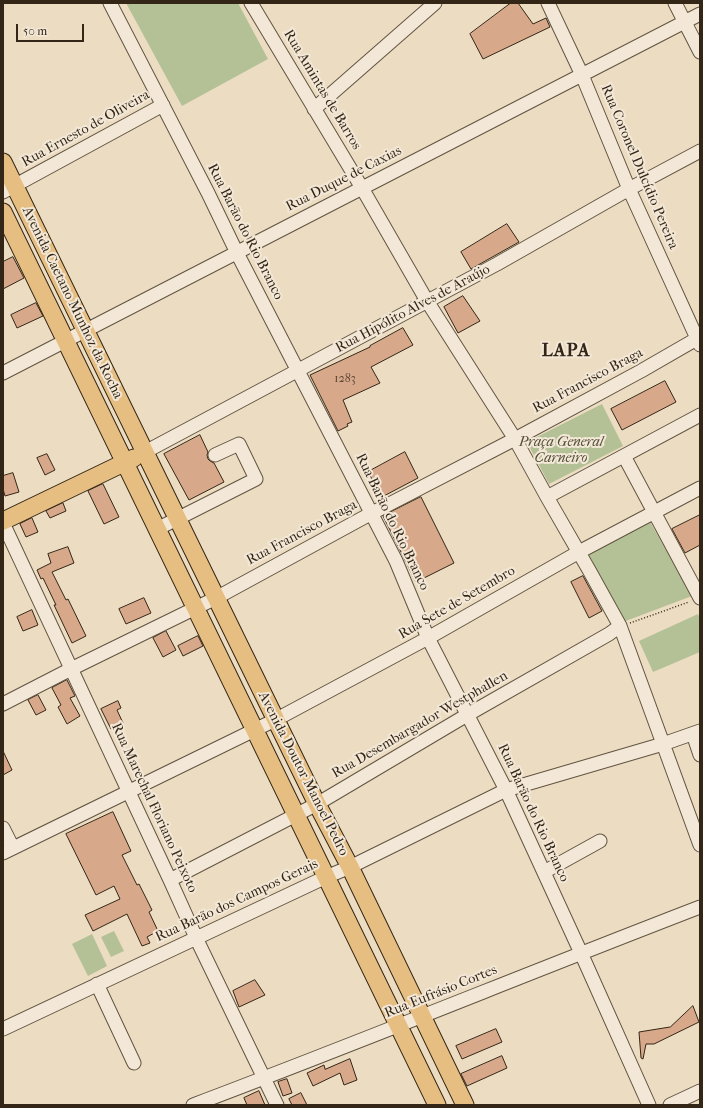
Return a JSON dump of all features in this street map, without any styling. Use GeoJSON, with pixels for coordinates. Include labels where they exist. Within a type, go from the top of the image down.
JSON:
{"type":"FeatureCollection","features":[{"type":"Feature","properties":{"kind":"main road","name":"Avenida Caetano Munhoz da Rocha"},"geometry":{"type":"LineString","coordinates":[[3,162],[9,189],[85,330],[143,448]]}},
{"type":"Feature","properties":{"kind":"main road","name":"Avenida Caetano Munhoz da Rocha"},"geometry":{"type":"LineString","coordinates":[[3,212],[123,458]]}},
{"type":"Feature","properties":{"kind":"main road"},"geometry":{"type":"LineString","coordinates":[[3,522],[143,448]]}},
{"type":"Feature","properties":{"kind":"main road","name":"Avenida Doutor Manoel Pedro"},"geometry":{"type":"LineString","coordinates":[[143,448],[275,720],[350,867],[465,1105]]}},
{"type":"Feature","properties":{"kind":"main road"},"geometry":{"type":"LineString","coordinates":[[3,510],[123,458]]}},
{"type":"Feature","properties":{"kind":"main road","name":"Avenida Doutor Manoel Pedro"},"geometry":{"type":"LineString","coordinates":[[123,458],[437,1105]]}},
{"type":"Feature","properties":{"kind":"street","name":"Rua Barão do Rio Branco"},"geometry":{"type":"LineString","coordinates":[[110,3],[396,561],[428,638],[506,790],[649,1105]]}},
{"type":"Feature","properties":{"kind":"street","name":"Rua Amintas de Barros"},"geometry":{"type":"LineString","coordinates":[[251,3],[362,188],[427,301],[515,439],[546,497],[579,552],[620,626],[663,744],[696,825],[700,845]]}},
{"type":"Feature","properties":{"kind":"street"},"geometry":{"type":"LineString","coordinates":[[314,108],[435,3]]}},
{"type":"Feature","properties":{"kind":"street","name":"Rua Coronel Dulcídio Pereira"},"geometry":{"type":"LineString","coordinates":[[548,3],[582,75],[629,189],[699,340]]}},
{"type":"Feature","properties":{"kind":"street"},"geometry":{"type":"LineString","coordinates":[[675,3],[700,52]]}},
{"type":"Feature","properties":{"kind":"street","name":"Rua Duque de Caxias"},"geometry":{"type":"LineString","coordinates":[[3,373],[700,14]]}},
{"type":"Feature","properties":{"kind":"street","name":"Rua Ernesto de Oliveira"},"geometry":{"type":"LineString","coordinates":[[9,189],[163,105]]}},
{"type":"Feature","properties":{"kind":"street","name":"Rua Hipólito Alves de Araújo"},"geometry":{"type":"LineString","coordinates":[[143,448],[297,370],[497,264],[629,189],[700,151]]}},
{"type":"Feature","properties":{"kind":"street","name":"Rua Francisco Braga"},"geometry":{"type":"LineString","coordinates":[[3,704],[216,598],[372,513],[515,439],[699,340]]}},
{"type":"Feature","properties":{"kind":"street"},"geometry":{"type":"LineString","coordinates":[[546,497],[700,415]]}},
{"type":"Feature","properties":{"kind":"street"},"geometry":{"type":"LineString","coordinates":[[157,528],[256,479],[238,444],[215,455]]}},
{"type":"Feature","properties":{"kind":"street"},"geometry":{"type":"LineString","coordinates":[[624,456],[654,512],[696,599]]}},
{"type":"Feature","properties":{"kind":"street","name":"Rua Sete de Setembro"},"geometry":{"type":"LineString","coordinates":[[8,850],[275,720],[428,638],[579,552],[700,488]]}},
{"type":"Feature","properties":{"kind":"street","name":"Rua Marechal Floriano Peixoto"},"geometry":{"type":"LineString","coordinates":[[3,522],[196,938],[277,1105]]}},
{"type":"Feature","properties":{"kind":"street","name":"Rua Desembargador Westphallen"},"geometry":{"type":"LineString","coordinates":[[170,880],[296,816],[467,715],[609,634],[620,626]]}},
{"type":"Feature","properties":{"kind":"street"},"geometry":{"type":"LineString","coordinates":[[696,732],[700,755]]}},
{"type":"Feature","properties":{"kind":"street","name":"Rua Barão dos Campos Gerais"},"geometry":{"type":"LineString","coordinates":[[3,1029],[350,867],[506,790],[663,744],[696,732]]}},
{"type":"Feature","properties":{"kind":"street"},"geometry":{"type":"LineString","coordinates":[[3,828],[8,850]]}},
{"type":"Feature","properties":{"kind":"street"},"geometry":{"type":"LineString","coordinates":[[544,872],[600,841]]}},
{"type":"Feature","properties":{"kind":"street","name":"Rua Eufrásio Cortes"},"geometry":{"type":"LineString","coordinates":[[193,1105],[422,1017],[700,907]]}},
{"type":"Feature","properties":{"kind":"street"},"geometry":{"type":"LineString","coordinates":[[97,984],[134,1063]]}},
{"type":"Feature","properties":{"kind":"street"},"geometry":{"type":"LineString","coordinates":[[670,1105],[700,1091]]}},
{"type":"Feature","properties":{"kind":"path"},"geometry":{"type":"LineString","coordinates":[[620,626],[696,599]]}},
{"type":"Feature","properties":{"kind":"green space"},"geometry":{"type":"Polygon","coordinates":[[[126,3],[238,3],[268,59],[182,106],[126,3]]]}},
{"type":"Feature","properties":{"kind":"green space","name":"Praça General Carneiro"},"geometry":{"type":"Polygon","coordinates":[[[602,404],[623,446],[549,484],[527,442],[602,404]]]}},
{"type":"Feature","properties":{"kind":"green space"},"geometry":{"type":"Polygon","coordinates":[[[649,520],[692,596],[623,622],[589,555],[649,520]]]}},
{"type":"Feature","properties":{"kind":"green space"},"geometry":{"type":"Polygon","coordinates":[[[698,614],[700,619],[700,652],[653,672],[639,641],[698,614]]]}},
{"type":"Feature","properties":{"kind":"green space"},"geometry":{"type":"Polygon","coordinates":[[[114,931],[124,951],[111,957],[101,937],[114,931]]]}},
{"type":"Feature","properties":{"kind":"green space"},"geometry":{"type":"Polygon","coordinates":[[[92,934],[107,966],[88,976],[72,944],[92,934]]]}},
{"type":"Feature","properties":{"kind":"building"},"geometry":{"type":"Polygon","coordinates":[[[511,3],[518,3],[533,24],[546,18],[550,27],[483,59],[470,34],[511,3]]]}},
{"type":"Feature","properties":{"kind":"building"},"geometry":{"type":"Polygon","coordinates":[[[507,224],[519,242],[471,269],[461,252],[507,224]]]}},
{"type":"Feature","properties":{"kind":"building"},"geometry":{"type":"Polygon","coordinates":[[[13,257],[24,278],[3,289],[3,262],[13,257]]]}},
{"type":"Feature","properties":{"kind":"building"},"geometry":{"type":"Polygon","coordinates":[[[463,296],[480,321],[458,333],[444,307],[463,296]]]}},
{"type":"Feature","properties":{"kind":"building"},"geometry":{"type":"Polygon","coordinates":[[[36,303],[43,316],[17,328],[11,315],[36,303]]]}},
{"type":"Feature","properties":{"kind":"building"},"geometry":{"type":"Polygon","coordinates":[[[403,328],[413,345],[371,367],[380,383],[343,400],[352,422],[347,424],[348,426],[338,431],[310,375],[370,347],[403,328]]]}},
{"type":"Feature","properties":{"kind":"building"},"geometry":{"type":"Polygon","coordinates":[[[665,381],[676,402],[622,430],[611,409],[665,381]]]}},
{"type":"Feature","properties":{"kind":"building"},"geometry":{"type":"Polygon","coordinates":[[[200,435],[208,452],[208,459],[214,463],[224,482],[189,500],[164,454],[200,435]]]}},
{"type":"Feature","properties":{"kind":"building"},"geometry":{"type":"Polygon","coordinates":[[[405,452],[418,478],[382,497],[368,472],[405,452]]]}},
{"type":"Feature","properties":{"kind":"building"},"geometry":{"type":"Polygon","coordinates":[[[47,454],[55,470],[45,475],[37,458],[47,454]]]}},
{"type":"Feature","properties":{"kind":"building"},"geometry":{"type":"Polygon","coordinates":[[[13,473],[19,492],[5,496],[3,489],[3,476],[13,473]]]}},
{"type":"Feature","properties":{"kind":"building"},"geometry":{"type":"Polygon","coordinates":[[[103,484],[119,517],[104,524],[88,491],[103,484]]]}},
{"type":"Feature","properties":{"kind":"building"},"geometry":{"type":"Polygon","coordinates":[[[421,497],[454,563],[416,582],[383,516],[421,497]]]}},
{"type":"Feature","properties":{"kind":"building"},"geometry":{"type":"Polygon","coordinates":[[[63,503],[66,511],[50,518],[46,511],[63,503]]]}},
{"type":"Feature","properties":{"kind":"building"},"geometry":{"type":"Polygon","coordinates":[[[700,515],[700,545],[685,553],[672,529],[700,515]]]}},
{"type":"Feature","properties":{"kind":"building"},"geometry":{"type":"Polygon","coordinates":[[[32,518],[38,532],[26,537],[20,524],[32,518]]]}},
{"type":"Feature","properties":{"kind":"building"},"geometry":{"type":"Polygon","coordinates":[[[68,547],[74,563],[52,572],[66,600],[68,599],[86,636],[72,643],[54,605],[56,605],[43,578],[41,579],[37,570],[51,563],[48,554],[68,547]]]}},
{"type":"Feature","properties":{"kind":"building"},"geometry":{"type":"Polygon","coordinates":[[[583,576],[602,611],[589,618],[571,582],[583,576]]]}},
{"type":"Feature","properties":{"kind":"building"},"geometry":{"type":"Polygon","coordinates":[[[144,598],[151,613],[126,624],[119,609],[144,598]]]}},
{"type":"Feature","properties":{"kind":"building"},"geometry":{"type":"Polygon","coordinates":[[[32,610],[38,625],[23,631],[17,617],[32,610]]]}},
{"type":"Feature","properties":{"kind":"building"},"geometry":{"type":"Polygon","coordinates":[[[166,631],[176,650],[163,657],[153,638],[166,631]]]}},
{"type":"Feature","properties":{"kind":"building"},"geometry":{"type":"Polygon","coordinates":[[[198,636],[203,646],[183,656],[178,646],[198,636]]]}},
{"type":"Feature","properties":{"kind":"building"},"geometry":{"type":"Polygon","coordinates":[[[67,680],[75,696],[70,698],[80,716],[67,724],[58,707],[61,705],[52,688],[67,680]]]}},
{"type":"Feature","properties":{"kind":"building"},"geometry":{"type":"Polygon","coordinates":[[[38,695],[46,710],[36,715],[28,700],[38,695]]]}},
{"type":"Feature","properties":{"kind":"building"},"geometry":{"type":"Polygon","coordinates":[[[118,701],[121,708],[117,710],[123,723],[111,729],[101,709],[118,701]]]}},
{"type":"Feature","properties":{"kind":"building"},"geometry":{"type":"Polygon","coordinates":[[[3,751],[12,770],[3,775],[3,751]]]}},
{"type":"Feature","properties":{"kind":"building"},"geometry":{"type":"Polygon","coordinates":[[[113,812],[131,851],[122,855],[152,910],[149,912],[158,931],[147,937],[150,943],[142,946],[127,914],[93,931],[85,915],[120,899],[114,886],[96,895],[66,834],[113,812]]]}},
{"type":"Feature","properties":{"kind":"building"},"geometry":{"type":"Polygon","coordinates":[[[255,980],[265,995],[239,1007],[233,991],[255,980]]]}},
{"type":"Feature","properties":{"kind":"building"},"geometry":{"type":"Polygon","coordinates":[[[693,1006],[699,1022],[654,1044],[646,1044],[643,1059],[641,1058],[639,1032],[670,1027],[693,1006]]]}},
{"type":"Feature","properties":{"kind":"building"},"geometry":{"type":"Polygon","coordinates":[[[496,1029],[502,1042],[462,1059],[456,1046],[496,1029]]]}},
{"type":"Feature","properties":{"kind":"building"},"geometry":{"type":"Polygon","coordinates":[[[502,1056],[507,1068],[467,1086],[461,1074],[502,1056]]]}},
{"type":"Feature","properties":{"kind":"building"},"geometry":{"type":"Polygon","coordinates":[[[350,1059],[357,1080],[344,1085],[340,1073],[313,1086],[307,1073],[324,1065],[325,1069],[350,1059]]]}},
{"type":"Feature","properties":{"kind":"building"},"geometry":{"type":"Polygon","coordinates":[[[287,1079],[292,1093],[283,1096],[278,1082],[287,1079]]]}},
{"type":"Feature","properties":{"kind":"building"},"geometry":{"type":"Polygon","coordinates":[[[259,1091],[265,1105],[247,1105],[244,1098],[259,1091]]]}},
{"type":"Feature","properties":{"kind":"building"},"geometry":{"type":"Polygon","coordinates":[[[301,1093],[307,1105],[292,1105],[289,1099],[301,1093]]]}},
{"type":"Feature","properties":{"kind":"district","name":"LAPA"},"geometry":{"type":"Point","coordinates":[566,352]}}]}
